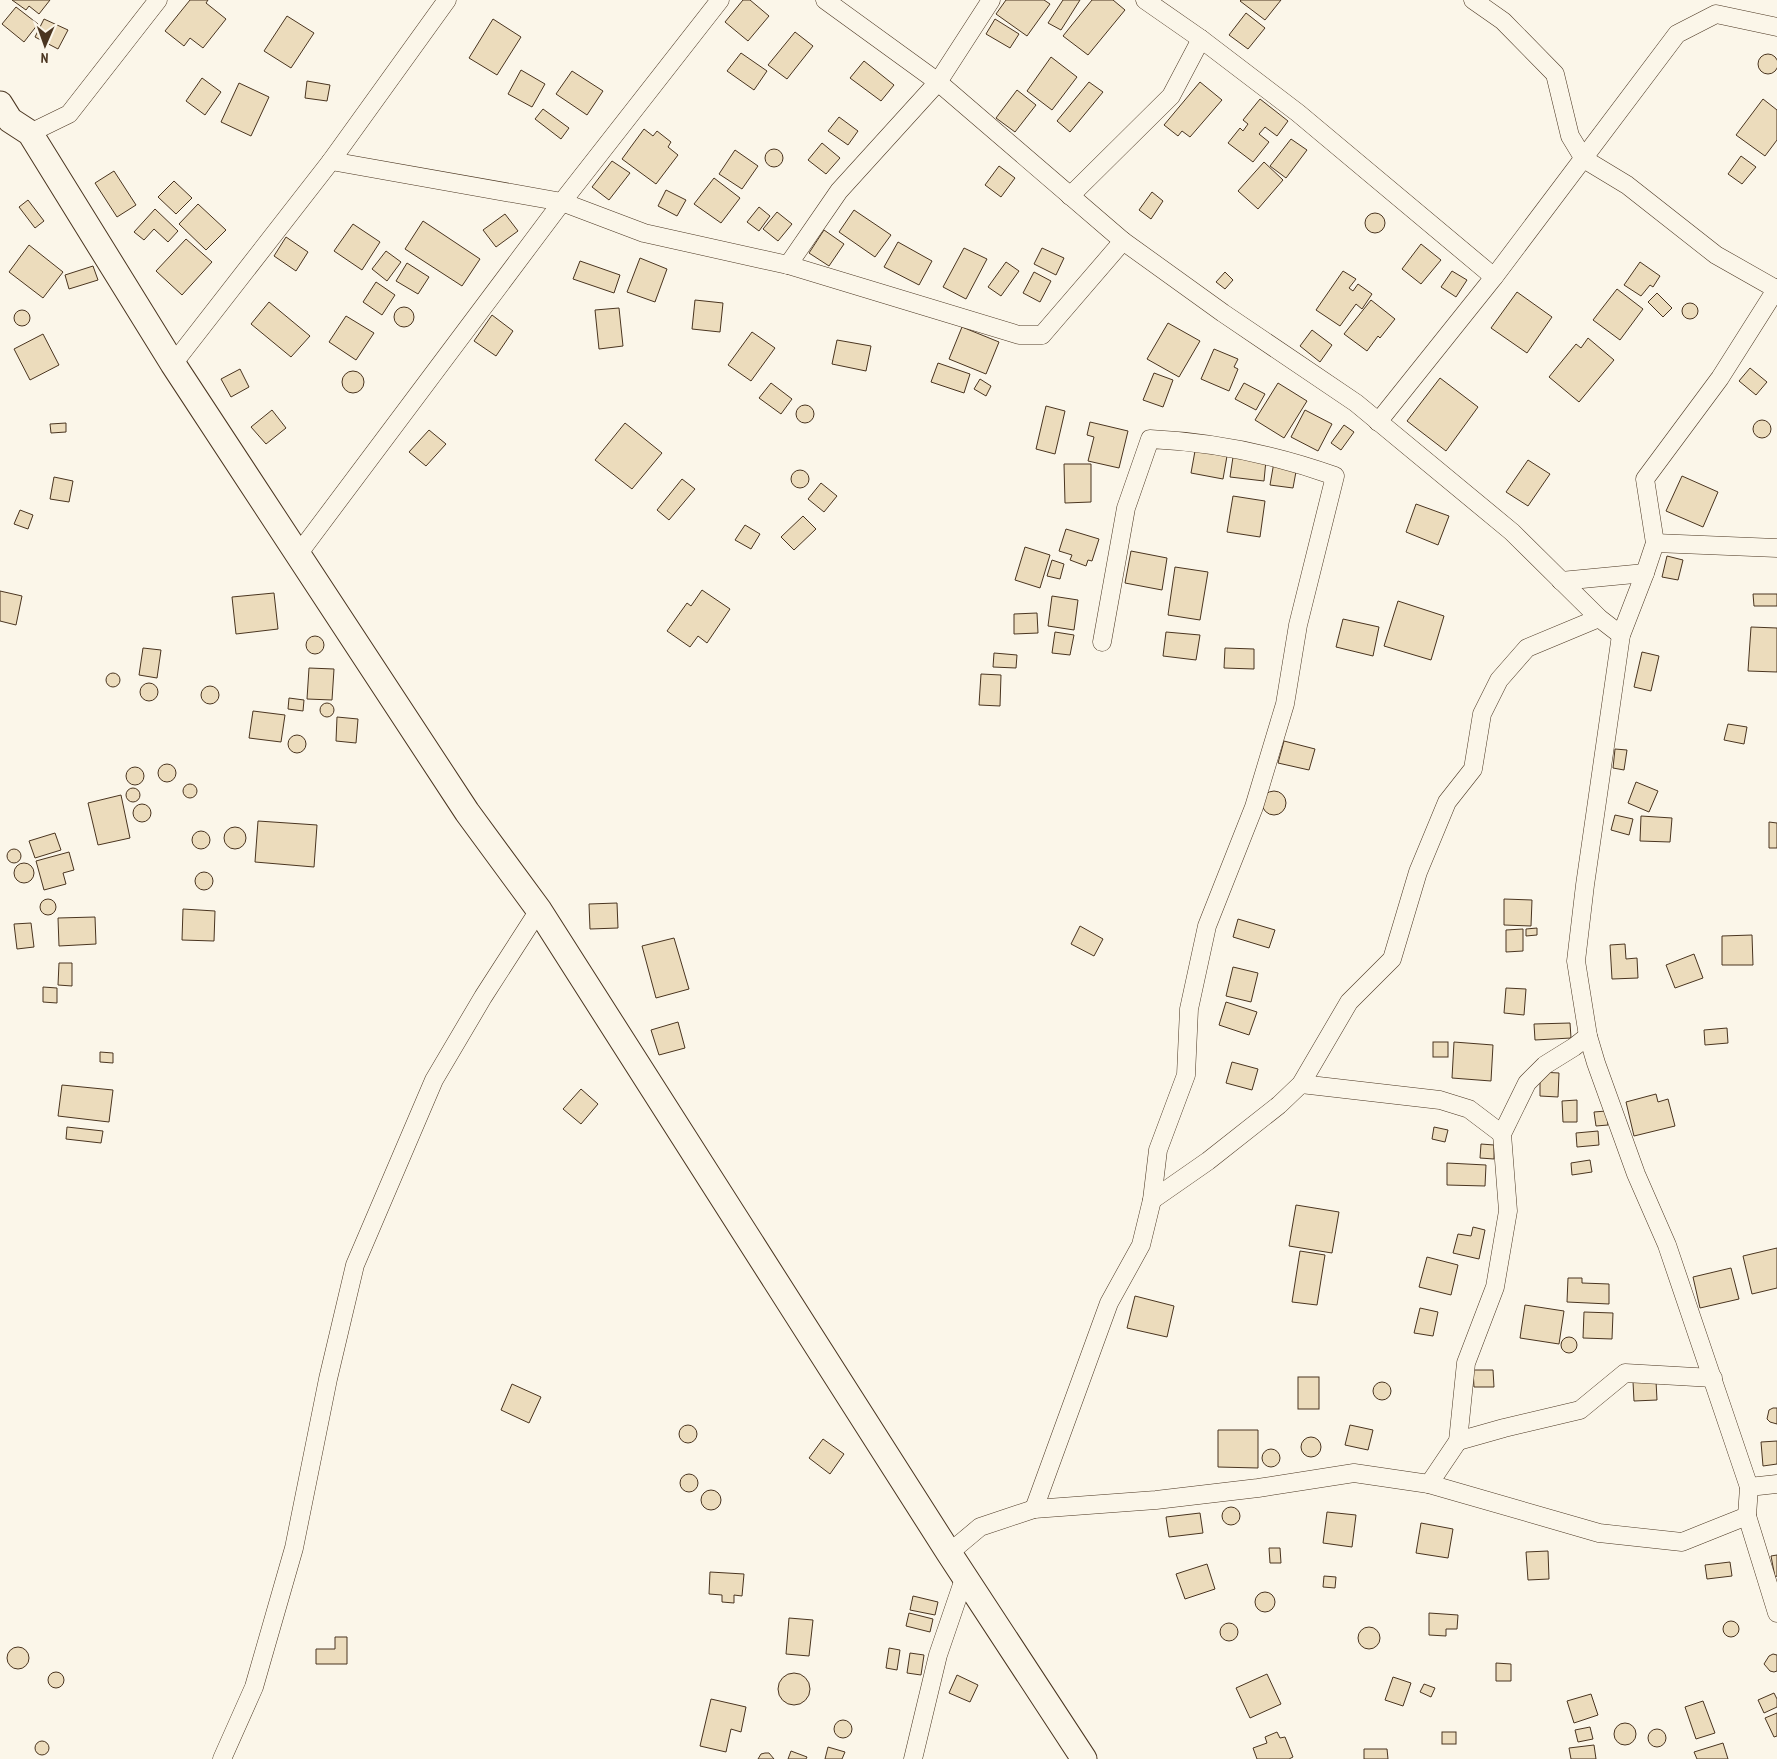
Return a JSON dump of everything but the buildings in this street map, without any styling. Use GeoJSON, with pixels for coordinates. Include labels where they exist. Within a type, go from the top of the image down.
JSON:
{"type":"FeatureCollection","features":[{"type":"Feature","properties":{"kind":"main road"},"geometry":{"type":"LineString","coordinates":[[0,104],[10,120],[30,133],[173,364],[467,812],[539,910],[949,1553],[1084,1759]]}},
{"type":"Feature","properties":{"kind":"street"},"geometry":{"type":"LineString","coordinates":[[30,133],[69,114],[158,0]]}},
{"type":"Feature","properties":{"kind":"street"},"geometry":{"type":"LineString","coordinates":[[173,364],[331,161],[447,0]]}},
{"type":"Feature","properties":{"kind":"street"},"geometry":{"type":"LineString","coordinates":[[299,554],[562,202],[720,0]]}},
{"type":"Feature","properties":{"kind":"street"},"geometry":{"type":"LineString","coordinates":[[825,0],[938,82],[1123,241],[1222,313],[1356,403],[1512,532],[1598,618],[1621,635]]}},
{"type":"Feature","properties":{"kind":"street"},"geometry":{"type":"LineString","coordinates":[[788,265],[839,191],[938,82],[991,0]]}},
{"type":"Feature","properties":{"kind":"street"},"geometry":{"type":"LineString","coordinates":[[1145,0],[1298,113],[1494,277]]}},
{"type":"Feature","properties":{"kind":"street"},"geometry":{"type":"LineString","coordinates":[[1473,0],[1503,21],[1555,74],[1570,136],[1584,159],[1627,185],[1716,255],[1777,289],[1720,378],[1645,479],[1654,543],[1645,573],[1621,635],[1576,961],[1588,1036],[1596,1063],[1636,1174],[1667,1245],[1750,1487],[1748,1516],[1777,1613]]}},
{"type":"Feature","properties":{"kind":"street"},"geometry":{"type":"LineString","coordinates":[[1378,422],[1494,277],[1677,34],[1716,14],[1777,27]]}},
{"type":"Feature","properties":{"kind":"street"},"geometry":{"type":"LineString","coordinates":[[1070,196],[1170,96],[1200,39]]}},
{"type":"Feature","properties":{"kind":"street"},"geometry":{"type":"LineString","coordinates":[[331,161],[562,202],[644,233],[788,265],[1019,335],[1042,334],[1123,241]]}},
{"type":"Feature","properties":{"kind":"street"},"geometry":{"type":"LineString","coordinates":[[1034,1509],[1108,1303],[1141,1245],[1152,1200],[1158,1150],[1186,1076],[1189,1009],[1207,926],[1254,808],[1285,704],[1298,625],[1335,476],[1294,462],[1191,441],[1150,438],[1126,508],[1102,642]]}},
{"type":"Feature","properties":{"kind":"street"},"geometry":{"type":"LineString","coordinates":[[1654,543],[1777,548]]}},
{"type":"Feature","properties":{"kind":"street"},"geometry":{"type":"LineString","coordinates":[[1561,581],[1645,573]]}},
{"type":"Feature","properties":{"kind":"street"},"geometry":{"type":"LineString","coordinates":[[1152,1200],[1208,1160],[1279,1105],[1301,1084],[1349,1002],[1392,959],[1418,872],[1447,802],[1472,769],[1482,714],[1499,680],[1526,648],[1598,618]]}},
{"type":"Feature","properties":{"kind":"street"},"geometry":{"type":"LineString","coordinates":[[222,1759],[254,1687],[294,1548],[328,1379],[355,1266],[434,1080],[483,996],[539,910]]}},
{"type":"Feature","properties":{"kind":"street"},"geometry":{"type":"LineString","coordinates":[[1429,1484],[1458,1441],[1466,1363],[1495,1287],[1508,1211],[1502,1134],[1527,1083],[1545,1065],[1588,1036]]}},
{"type":"Feature","properties":{"kind":"street"},"geometry":{"type":"LineString","coordinates":[[1301,1084],[1440,1100],[1469,1109],[1502,1134]]}},
{"type":"Feature","properties":{"kind":"street"},"geometry":{"type":"LineString","coordinates":[[1458,1441],[1580,1410],[1625,1373],[1713,1378]]}},
{"type":"Feature","properties":{"kind":"street"},"geometry":{"type":"LineString","coordinates":[[949,1553],[980,1526],[1034,1509],[1156,1500],[1258,1488],[1354,1473],[1429,1484],[1599,1532],[1682,1542],[1748,1516]]}},
{"type":"Feature","properties":{"kind":"street"},"geometry":{"type":"LineString","coordinates":[[1750,1487],[1777,1484]]}},
{"type":"Feature","properties":{"kind":"street"},"geometry":{"type":"LineString","coordinates":[[913,1759],[938,1655],[965,1576]]}}]}
